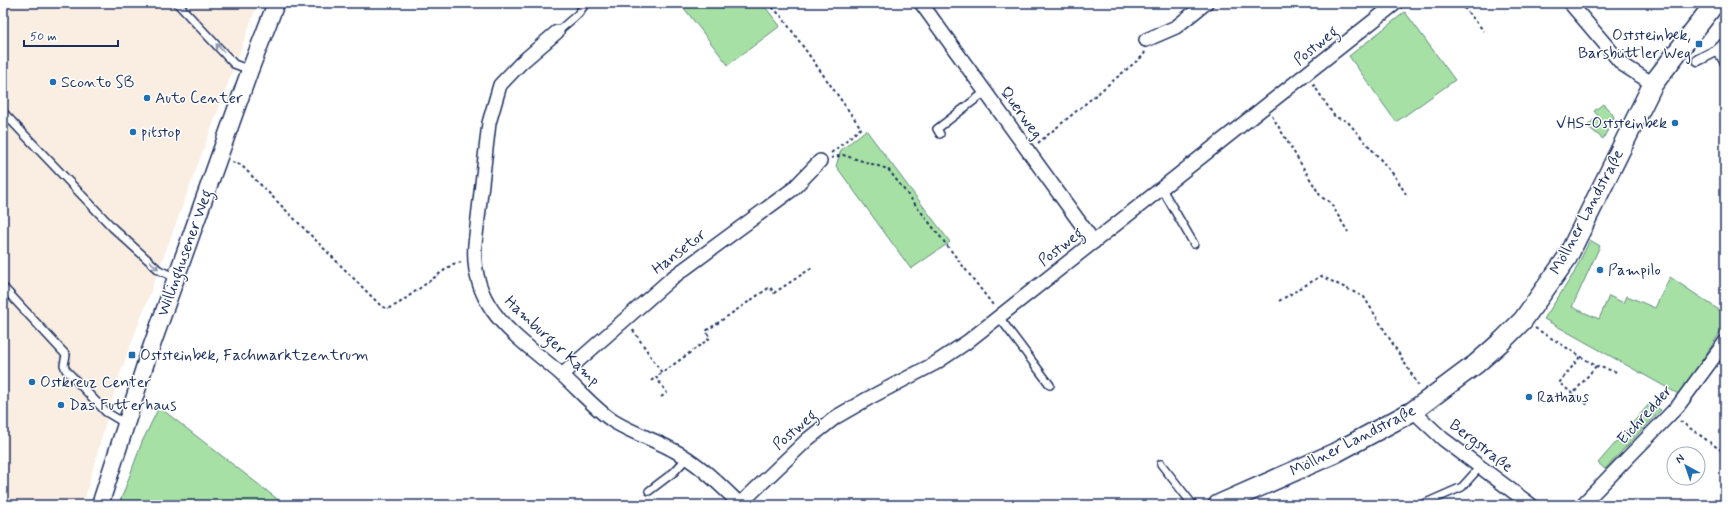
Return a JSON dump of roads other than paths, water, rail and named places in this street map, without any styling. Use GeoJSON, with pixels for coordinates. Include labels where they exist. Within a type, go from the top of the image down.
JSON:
{"type":"FeatureCollection","features":[{"type":"Feature","properties":{"kind":"main road","name":"Möllner Landstraße"},"geometry":{"type":"LineString","coordinates":[[1218,505],[1335,453],[1420,406],[1476,364],[1523,320],[1567,258],[1653,84],[1715,3]]}},
{"type":"Feature","properties":{"kind":"street","name":"Willinghusener Weg"},"geometry":{"type":"LineString","coordinates":[[100,505],[146,362],[220,158],[250,70],[276,3]]}},
{"type":"Feature","properties":{"kind":"street","name":"Querweg"},"geometry":{"type":"LineString","coordinates":[[921,3],[1094,242]]}},
{"type":"Feature","properties":{"kind":"street"},"geometry":{"type":"LineString","coordinates":[[1146,40],[1176,27],[1206,3]]}},
{"type":"Feature","properties":{"kind":"street","name":"Postweg"},"geometry":{"type":"LineString","coordinates":[[741,505],[808,439],[836,417],[934,364],[1000,316],[1307,75],[1396,3]]}},
{"type":"Feature","properties":{"kind":"street"},"geometry":{"type":"LineString","coordinates":[[1570,3],[1622,64],[1653,84]]}},
{"type":"Feature","properties":{"kind":"street","name":"Hamburger Kamp"},"geometry":{"type":"LineString","coordinates":[[557,32],[520,63],[500,85],[489,122],[474,259],[479,286],[490,308],[510,330],[612,421],[644,438],[673,450],[709,475],[741,505]]}},
{"type":"Feature","properties":{"kind":"street"},"geometry":{"type":"LineString","coordinates":[[1698,60],[1718,50],[1725,43]]}},
{"type":"Feature","properties":{"kind":"street"},"geometry":{"type":"LineString","coordinates":[[1718,50],[1725,61]]}},
{"type":"Feature","properties":{"kind":"street","name":"Hansetor"},"geometry":{"type":"LineString","coordinates":[[562,375],[696,259],[793,189],[820,161]]}},
{"type":"Feature","properties":{"kind":"street","name":"Eichredder"},"geometry":{"type":"LineString","coordinates":[[1582,505],[1670,415],[1725,342]]}},
{"type":"Feature","properties":{"kind":"street","name":"Bergstraße"},"geometry":{"type":"LineString","coordinates":[[1420,406],[1443,439],[1531,505]]}},
{"type":"Feature","properties":{"kind":"lane"},"geometry":{"type":"LineString","coordinates":[[177,3],[234,64],[250,70]]}},
{"type":"Feature","properties":{"kind":"lane"},"geometry":{"type":"LineString","coordinates":[[557,32],[578,14],[586,3]]}},
{"type":"Feature","properties":{"kind":"lane"},"geometry":{"type":"LineString","coordinates":[[940,134],[937,129],[985,92]]}},
{"type":"Feature","properties":{"kind":"lane"},"geometry":{"type":"LineString","coordinates":[[3,112],[113,228],[159,270],[176,278]]}},
{"type":"Feature","properties":{"kind":"lane"},"geometry":{"type":"LineString","coordinates":[[1162,189],[1194,244]]}},
{"type":"Feature","properties":{"kind":"lane"},"geometry":{"type":"LineString","coordinates":[[3,287],[66,355],[64,362],[66,370],[106,412],[126,424]]}},
{"type":"Feature","properties":{"kind":"lane"},"geometry":{"type":"LineString","coordinates":[[1000,316],[1050,385]]}},
{"type":"Feature","properties":{"kind":"lane"},"geometry":{"type":"LineString","coordinates":[[649,491],[674,472],[686,459]]}},
{"type":"Feature","properties":{"kind":"lane"},"geometry":{"type":"LineString","coordinates":[[1161,464],[1193,505]]}},
{"type":"Feature","properties":{"kind":"lane"},"geometry":{"type":"LineString","coordinates":[[1422,505],[1462,487],[1480,467]]}},
{"type":"Feature","properties":{"kind":"place","name":"Oststeinbek, Barsbüttler Weg"},"geometry":{"type":"Point","coordinates":[1699,44]}},
{"type":"Feature","properties":{"kind":"place","name":"Sconto SB"},"geometry":{"type":"Point","coordinates":[53,82]}},
{"type":"Feature","properties":{"kind":"place","name":"Auto Center"},"geometry":{"type":"Point","coordinates":[147,98]}},
{"type":"Feature","properties":{"kind":"place","name":"VHS-Oststeinbek"},"geometry":{"type":"Point","coordinates":[1675,123]}},
{"type":"Feature","properties":{"kind":"place","name":"pitstop"},"geometry":{"type":"Point","coordinates":[133,132]}},
{"type":"Feature","properties":{"kind":"place","name":"Pampilo"},"geometry":{"type":"Point","coordinates":[1600,270]}},
{"type":"Feature","properties":{"kind":"place","name":"Oststeinbek, Fachmarktzentrum"},"geometry":{"type":"Point","coordinates":[132,355]}},
{"type":"Feature","properties":{"kind":"place","name":"Ostkreuz Center"},"geometry":{"type":"Point","coordinates":[32,382]}},
{"type":"Feature","properties":{"kind":"place","name":"Rathaus"},"geometry":{"type":"Point","coordinates":[1529,397]}},
{"type":"Feature","properties":{"kind":"place","name":"Das Futterhaus"},"geometry":{"type":"Point","coordinates":[61,405]}}]}
